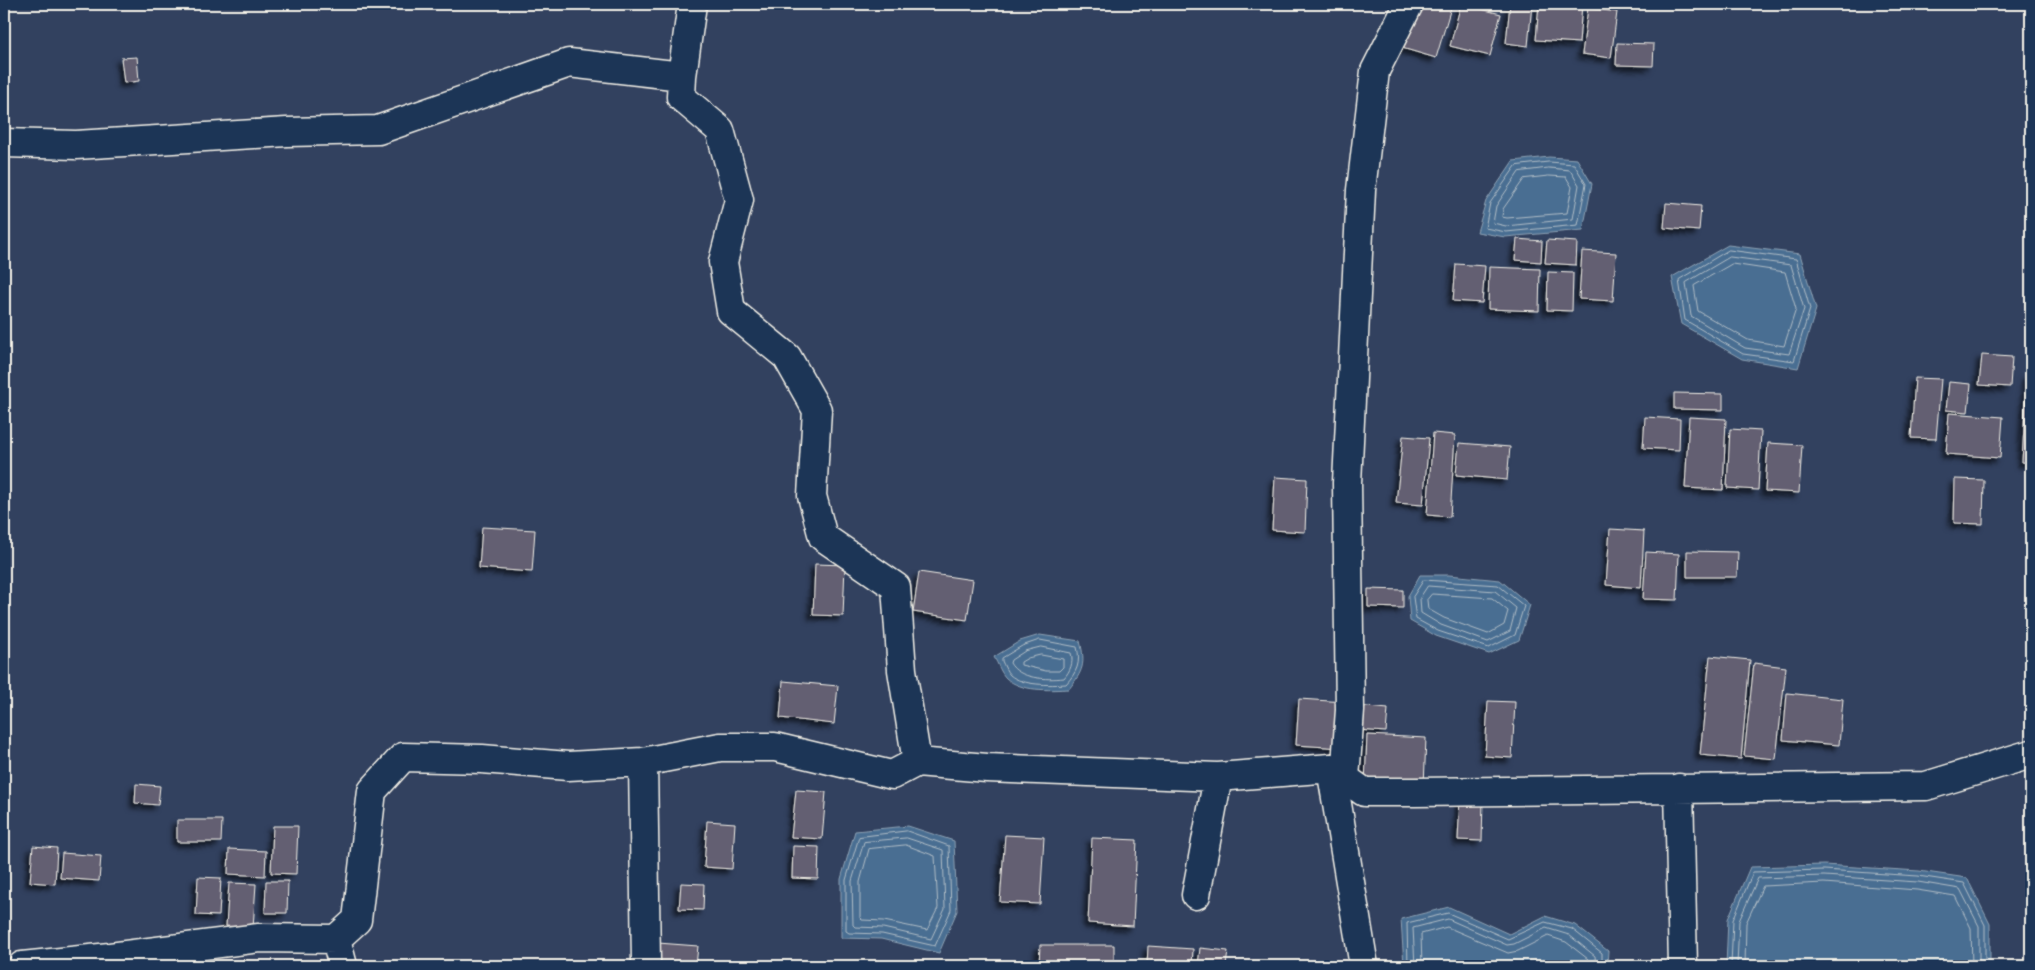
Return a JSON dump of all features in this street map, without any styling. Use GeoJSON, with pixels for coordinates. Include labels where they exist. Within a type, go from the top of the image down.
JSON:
{"type":"FeatureCollection","features":[{"type":"Feature","properties":{"kind":"street"},"geometry":{"type":"LineString","coordinates":[[692,4],[681,97],[720,130],[739,200],[723,262],[731,311],[787,357],[817,410],[812,496],[823,537],[896,587],[902,670],[917,762]]}},
{"type":"Feature","properties":{"kind":"street"},"geometry":{"type":"LineString","coordinates":[[1364,966],[1338,773],[1350,710],[1347,483],[1361,190],[1375,71],[1409,4]]}},
{"type":"Feature","properties":{"kind":"street"},"geometry":{"type":"LineString","coordinates":[[4,143],[76,145],[287,132],[378,130],[569,63],[682,76]]}},
{"type":"Feature","properties":{"kind":"street"},"geometry":{"type":"LineString","coordinates":[[22,966],[110,958],[259,938],[336,939],[357,920],[372,791],[404,757],[482,759],[568,766],[642,762],[720,747],[776,747],[892,775],[917,762],[986,768],[1218,777],[1338,773],[1364,792],[1926,786],[2031,754]]}},
{"type":"Feature","properties":{"kind":"street"},"geometry":{"type":"LineString","coordinates":[[642,762],[646,963]]}},
{"type":"Feature","properties":{"kind":"street"},"geometry":{"type":"LineString","coordinates":[[1196,895],[1218,777]]}},
{"type":"Feature","properties":{"kind":"street"},"geometry":{"type":"LineString","coordinates":[[1679,788],[1684,966]]}},
{"type":"Feature","properties":{"kind":"street"},"geometry":{"type":"LineString","coordinates":[[336,939],[343,966]]}},
{"type":"Feature","properties":{"kind":"water"},"geometry":{"type":"Polygon","coordinates":[[[1549,157],[1577,159],[1592,184],[1583,230],[1505,237],[1477,232],[1486,201],[1513,161],[1549,157]]]}},
{"type":"Feature","properties":{"kind":"water"},"geometry":{"type":"Polygon","coordinates":[[[1728,245],[1800,254],[1816,309],[1798,368],[1742,359],[1681,324],[1672,277],[1728,245]]]}},
{"type":"Feature","properties":{"kind":"water"},"geometry":{"type":"Polygon","coordinates":[[[1420,575],[1449,575],[1500,580],[1530,605],[1519,640],[1489,654],[1436,636],[1410,621],[1408,596],[1420,575]]]}},
{"type":"Feature","properties":{"kind":"water"},"geometry":{"type":"Polygon","coordinates":[[[1040,635],[1080,641],[1083,656],[1082,667],[1069,689],[1044,690],[1019,686],[1006,678],[1001,671],[994,657],[1020,641],[1040,635]]]}},
{"type":"Feature","properties":{"kind":"water"},"geometry":{"type":"Polygon","coordinates":[[[908,826],[954,841],[957,911],[939,953],[881,939],[841,938],[841,879],[855,831],[908,826]]]}},
{"type":"Feature","properties":{"kind":"water"},"geometry":{"type":"Polygon","coordinates":[[[1824,865],[1919,871],[1967,878],[1990,924],[1990,966],[1726,966],[1728,919],[1750,867],[1824,865]]]}},
{"type":"Feature","properties":{"kind":"water"},"geometry":{"type":"Polygon","coordinates":[[[1449,907],[1509,934],[1545,916],[1575,925],[1608,951],[1607,966],[1404,966],[1401,919],[1449,907]]]}},
{"type":"Feature","properties":{"kind":"building"},"geometry":{"type":"Polygon","coordinates":[[[1415,4],[1452,4],[1436,58],[1402,48],[1415,4]]]}},
{"type":"Feature","properties":{"kind":"building"},"geometry":{"type":"Polygon","coordinates":[[[1461,4],[1501,14],[1490,56],[1450,46],[1461,4]]]}},
{"type":"Feature","properties":{"kind":"building"},"geometry":{"type":"Polygon","coordinates":[[[1510,4],[1532,4],[1528,46],[1506,43],[1510,4]]]}},
{"type":"Feature","properties":{"kind":"building"},"geometry":{"type":"Polygon","coordinates":[[[1539,4],[1582,4],[1579,43],[1536,40],[1539,4]]]}},
{"type":"Feature","properties":{"kind":"building"},"geometry":{"type":"Polygon","coordinates":[[[1588,8],[1617,12],[1611,58],[1582,54],[1588,8]]]}},
{"type":"Feature","properties":{"kind":"building"},"geometry":{"type":"Polygon","coordinates":[[[1617,43],[1654,44],[1653,66],[1616,65],[1617,43]]]}},
{"type":"Feature","properties":{"kind":"building"},"geometry":{"type":"Polygon","coordinates":[[[137,57],[139,81],[124,83],[121,58],[137,57]]]}},
{"type":"Feature","properties":{"kind":"building"},"geometry":{"type":"Polygon","coordinates":[[[1666,203],[1701,206],[1699,231],[1664,228],[1666,203]]]}},
{"type":"Feature","properties":{"kind":"building"},"geometry":{"type":"Polygon","coordinates":[[[1517,239],[1542,241],[1541,262],[1515,260],[1517,239]]]}},
{"type":"Feature","properties":{"kind":"building"},"geometry":{"type":"Polygon","coordinates":[[[1547,240],[1577,242],[1576,265],[1545,263],[1547,240]]]}},
{"type":"Feature","properties":{"kind":"building"},"geometry":{"type":"Polygon","coordinates":[[[1582,251],[1616,253],[1613,301],[1579,299],[1582,251]]]}},
{"type":"Feature","properties":{"kind":"building"},"geometry":{"type":"Polygon","coordinates":[[[1456,264],[1485,266],[1482,303],[1453,301],[1456,264]]]}},
{"type":"Feature","properties":{"kind":"building"},"geometry":{"type":"Polygon","coordinates":[[[1489,267],[1540,269],[1539,311],[1488,309],[1489,267]]]}},
{"type":"Feature","properties":{"kind":"building"},"geometry":{"type":"Polygon","coordinates":[[[1548,272],[1573,273],[1572,311],[1547,310],[1548,272]]]}},
{"type":"Feature","properties":{"kind":"building"},"geometry":{"type":"Polygon","coordinates":[[[1982,355],[2012,357],[2010,387],[1979,385],[1982,355]]]}},
{"type":"Feature","properties":{"kind":"building"},"geometry":{"type":"Polygon","coordinates":[[[2027,375],[2031,375],[2031,463],[2022,462],[2027,375]]]}},
{"type":"Feature","properties":{"kind":"building"},"geometry":{"type":"Polygon","coordinates":[[[1915,378],[1941,379],[1936,439],[1911,438],[1915,378]]]}},
{"type":"Feature","properties":{"kind":"building"},"geometry":{"type":"Polygon","coordinates":[[[1949,382],[1971,384],[1968,412],[1946,410],[1949,382]]]}},
{"type":"Feature","properties":{"kind":"building"},"geometry":{"type":"Polygon","coordinates":[[[1674,393],[1723,394],[1723,410],[1674,409],[1674,393]]]}},
{"type":"Feature","properties":{"kind":"building"},"geometry":{"type":"Polygon","coordinates":[[[1949,413],[2003,417],[2000,458],[1946,454],[1949,413]]]}},
{"type":"Feature","properties":{"kind":"building"},"geometry":{"type":"Polygon","coordinates":[[[1645,417],[1680,419],[1679,450],[1643,448],[1645,417]]]}},
{"type":"Feature","properties":{"kind":"building"},"geometry":{"type":"Polygon","coordinates":[[[1689,417],[1726,419],[1723,490],[1685,488],[1689,417]]]}},
{"type":"Feature","properties":{"kind":"building"},"geometry":{"type":"Polygon","coordinates":[[[1730,429],[1761,431],[1758,490],[1727,488],[1730,429]]]}},
{"type":"Feature","properties":{"kind":"building"},"geometry":{"type":"Polygon","coordinates":[[[1433,433],[1455,435],[1450,517],[1427,515],[1433,433]]]}},
{"type":"Feature","properties":{"kind":"building"},"geometry":{"type":"Polygon","coordinates":[[[1403,436],[1429,438],[1423,505],[1396,503],[1403,436]]]}},
{"type":"Feature","properties":{"kind":"building"},"geometry":{"type":"Polygon","coordinates":[[[1459,443],[1510,447],[1507,480],[1456,475],[1459,443]]]}},
{"type":"Feature","properties":{"kind":"building"},"geometry":{"type":"Polygon","coordinates":[[[1768,443],[1802,445],[1799,493],[1765,491],[1768,443]]]}},
{"type":"Feature","properties":{"kind":"building"},"geometry":{"type":"Polygon","coordinates":[[[1275,477],[1307,479],[1305,532],[1272,530],[1275,477]]]}},
{"type":"Feature","properties":{"kind":"building"},"geometry":{"type":"Polygon","coordinates":[[[1955,479],[1984,480],[1983,524],[1954,523],[1955,479]]]}},
{"type":"Feature","properties":{"kind":"building"},"geometry":{"type":"Polygon","coordinates":[[[482,527],[535,530],[532,572],[479,568],[482,527]]]}},
{"type":"Feature","properties":{"kind":"building"},"geometry":{"type":"Polygon","coordinates":[[[1610,529],[1644,531],[1641,588],[1606,585],[1610,529]]]}},
{"type":"Feature","properties":{"kind":"building"},"geometry":{"type":"Polygon","coordinates":[[[1687,551],[1738,552],[1737,577],[1687,577],[1687,551]]]}},
{"type":"Feature","properties":{"kind":"building"},"geometry":{"type":"Polygon","coordinates":[[[1646,552],[1679,554],[1677,600],[1643,599],[1646,552]]]}},
{"type":"Feature","properties":{"kind":"building"},"geometry":{"type":"Polygon","coordinates":[[[815,564],[845,565],[843,616],[813,615],[815,564]]]}},
{"type":"Feature","properties":{"kind":"building"},"geometry":{"type":"Polygon","coordinates":[[[919,572],[973,580],[967,620],[913,612],[919,572]]]}},
{"type":"Feature","properties":{"kind":"building"},"geometry":{"type":"Polygon","coordinates":[[[1368,589],[1403,590],[1403,608],[1368,607],[1368,589]]]}},
{"type":"Feature","properties":{"kind":"building"},"geometry":{"type":"Polygon","coordinates":[[[1710,656],[1750,660],[1741,759],[1700,755],[1710,656]]]}},
{"type":"Feature","properties":{"kind":"building"},"geometry":{"type":"Polygon","coordinates":[[[1754,663],[1786,667],[1776,759],[1744,756],[1754,663]]]}},
{"type":"Feature","properties":{"kind":"building"},"geometry":{"type":"Polygon","coordinates":[[[783,681],[838,686],[834,724],[780,718],[783,681]]]}},
{"type":"Feature","properties":{"kind":"building"},"geometry":{"type":"Polygon","coordinates":[[[1787,693],[1843,699],[1839,745],[1783,740],[1787,693]]]}},
{"type":"Feature","properties":{"kind":"building"},"geometry":{"type":"Polygon","coordinates":[[[1299,699],[1345,702],[1342,748],[1296,745],[1299,699]]]}},
{"type":"Feature","properties":{"kind":"building"},"geometry":{"type":"Polygon","coordinates":[[[1488,701],[1515,702],[1512,758],[1485,756],[1488,701]]]}},
{"type":"Feature","properties":{"kind":"building"},"geometry":{"type":"Polygon","coordinates":[[[1358,706],[1388,709],[1386,732],[1357,730],[1358,706]]]}},
{"type":"Feature","properties":{"kind":"building"},"geometry":{"type":"Polygon","coordinates":[[[1367,735],[1426,738],[1424,786],[1365,784],[1367,735]]]}},
{"type":"Feature","properties":{"kind":"building"},"geometry":{"type":"Polygon","coordinates":[[[136,784],[160,786],[158,805],[135,803],[136,784]]]}},
{"type":"Feature","properties":{"kind":"building"},"geometry":{"type":"Polygon","coordinates":[[[796,790],[826,792],[822,839],[791,837],[796,790]]]}},
{"type":"Feature","properties":{"kind":"building"},"geometry":{"type":"Polygon","coordinates":[[[1460,799],[1483,800],[1482,841],[1458,840],[1460,799]]]}},
{"type":"Feature","properties":{"kind":"building"},"geometry":{"type":"Polygon","coordinates":[[[177,820],[222,820],[221,842],[177,842],[177,820]]]}},
{"type":"Feature","properties":{"kind":"building"},"geometry":{"type":"Polygon","coordinates":[[[707,821],[735,823],[732,869],[704,867],[707,821]]]}},
{"type":"Feature","properties":{"kind":"building"},"geometry":{"type":"Polygon","coordinates":[[[273,826],[298,826],[296,874],[271,873],[273,826]]]}},
{"type":"Feature","properties":{"kind":"building"},"geometry":{"type":"Polygon","coordinates":[[[1005,835],[1044,837],[1040,904],[1000,902],[1005,835]]]}},
{"type":"Feature","properties":{"kind":"building"},"geometry":{"type":"Polygon","coordinates":[[[1092,838],[1137,840],[1133,926],[1088,923],[1092,838]]]}},
{"type":"Feature","properties":{"kind":"building"},"geometry":{"type":"Polygon","coordinates":[[[33,846],[57,848],[55,884],[30,882],[33,846]]]}},
{"type":"Feature","properties":{"kind":"building"},"geometry":{"type":"Polygon","coordinates":[[[793,846],[819,847],[818,879],[792,878],[793,846]]]}},
{"type":"Feature","properties":{"kind":"building"},"geometry":{"type":"Polygon","coordinates":[[[229,849],[266,851],[265,876],[228,874],[229,849]]]}},
{"type":"Feature","properties":{"kind":"building"},"geometry":{"type":"Polygon","coordinates":[[[62,853],[101,856],[99,881],[60,878],[62,853]]]}},
{"type":"Feature","properties":{"kind":"building"},"geometry":{"type":"Polygon","coordinates":[[[198,877],[221,878],[219,916],[196,915],[198,877]]]}},
{"type":"Feature","properties":{"kind":"building"},"geometry":{"type":"Polygon","coordinates":[[[266,881],[288,881],[287,913],[265,913],[266,881]]]}},
{"type":"Feature","properties":{"kind":"building"},"geometry":{"type":"Polygon","coordinates":[[[229,883],[256,884],[253,928],[226,926],[229,883]]]}},
{"type":"Feature","properties":{"kind":"building"},"geometry":{"type":"Polygon","coordinates":[[[681,883],[704,884],[703,910],[679,909],[681,883]]]}},
{"type":"Feature","properties":{"kind":"building"},"geometry":{"type":"Polygon","coordinates":[[[658,943],[698,946],[696,966],[656,966],[658,943]]]}},
{"type":"Feature","properties":{"kind":"building"},"geometry":{"type":"Polygon","coordinates":[[[1040,945],[1114,945],[1114,966],[1039,966],[1040,945]]]}},
{"type":"Feature","properties":{"kind":"building"},"geometry":{"type":"Polygon","coordinates":[[[1148,946],[1193,949],[1192,966],[1147,966],[1148,946]]]}},
{"type":"Feature","properties":{"kind":"building"},"geometry":{"type":"Polygon","coordinates":[[[1200,948],[1228,951],[1226,966],[1198,966],[1200,948]]]}}]}
